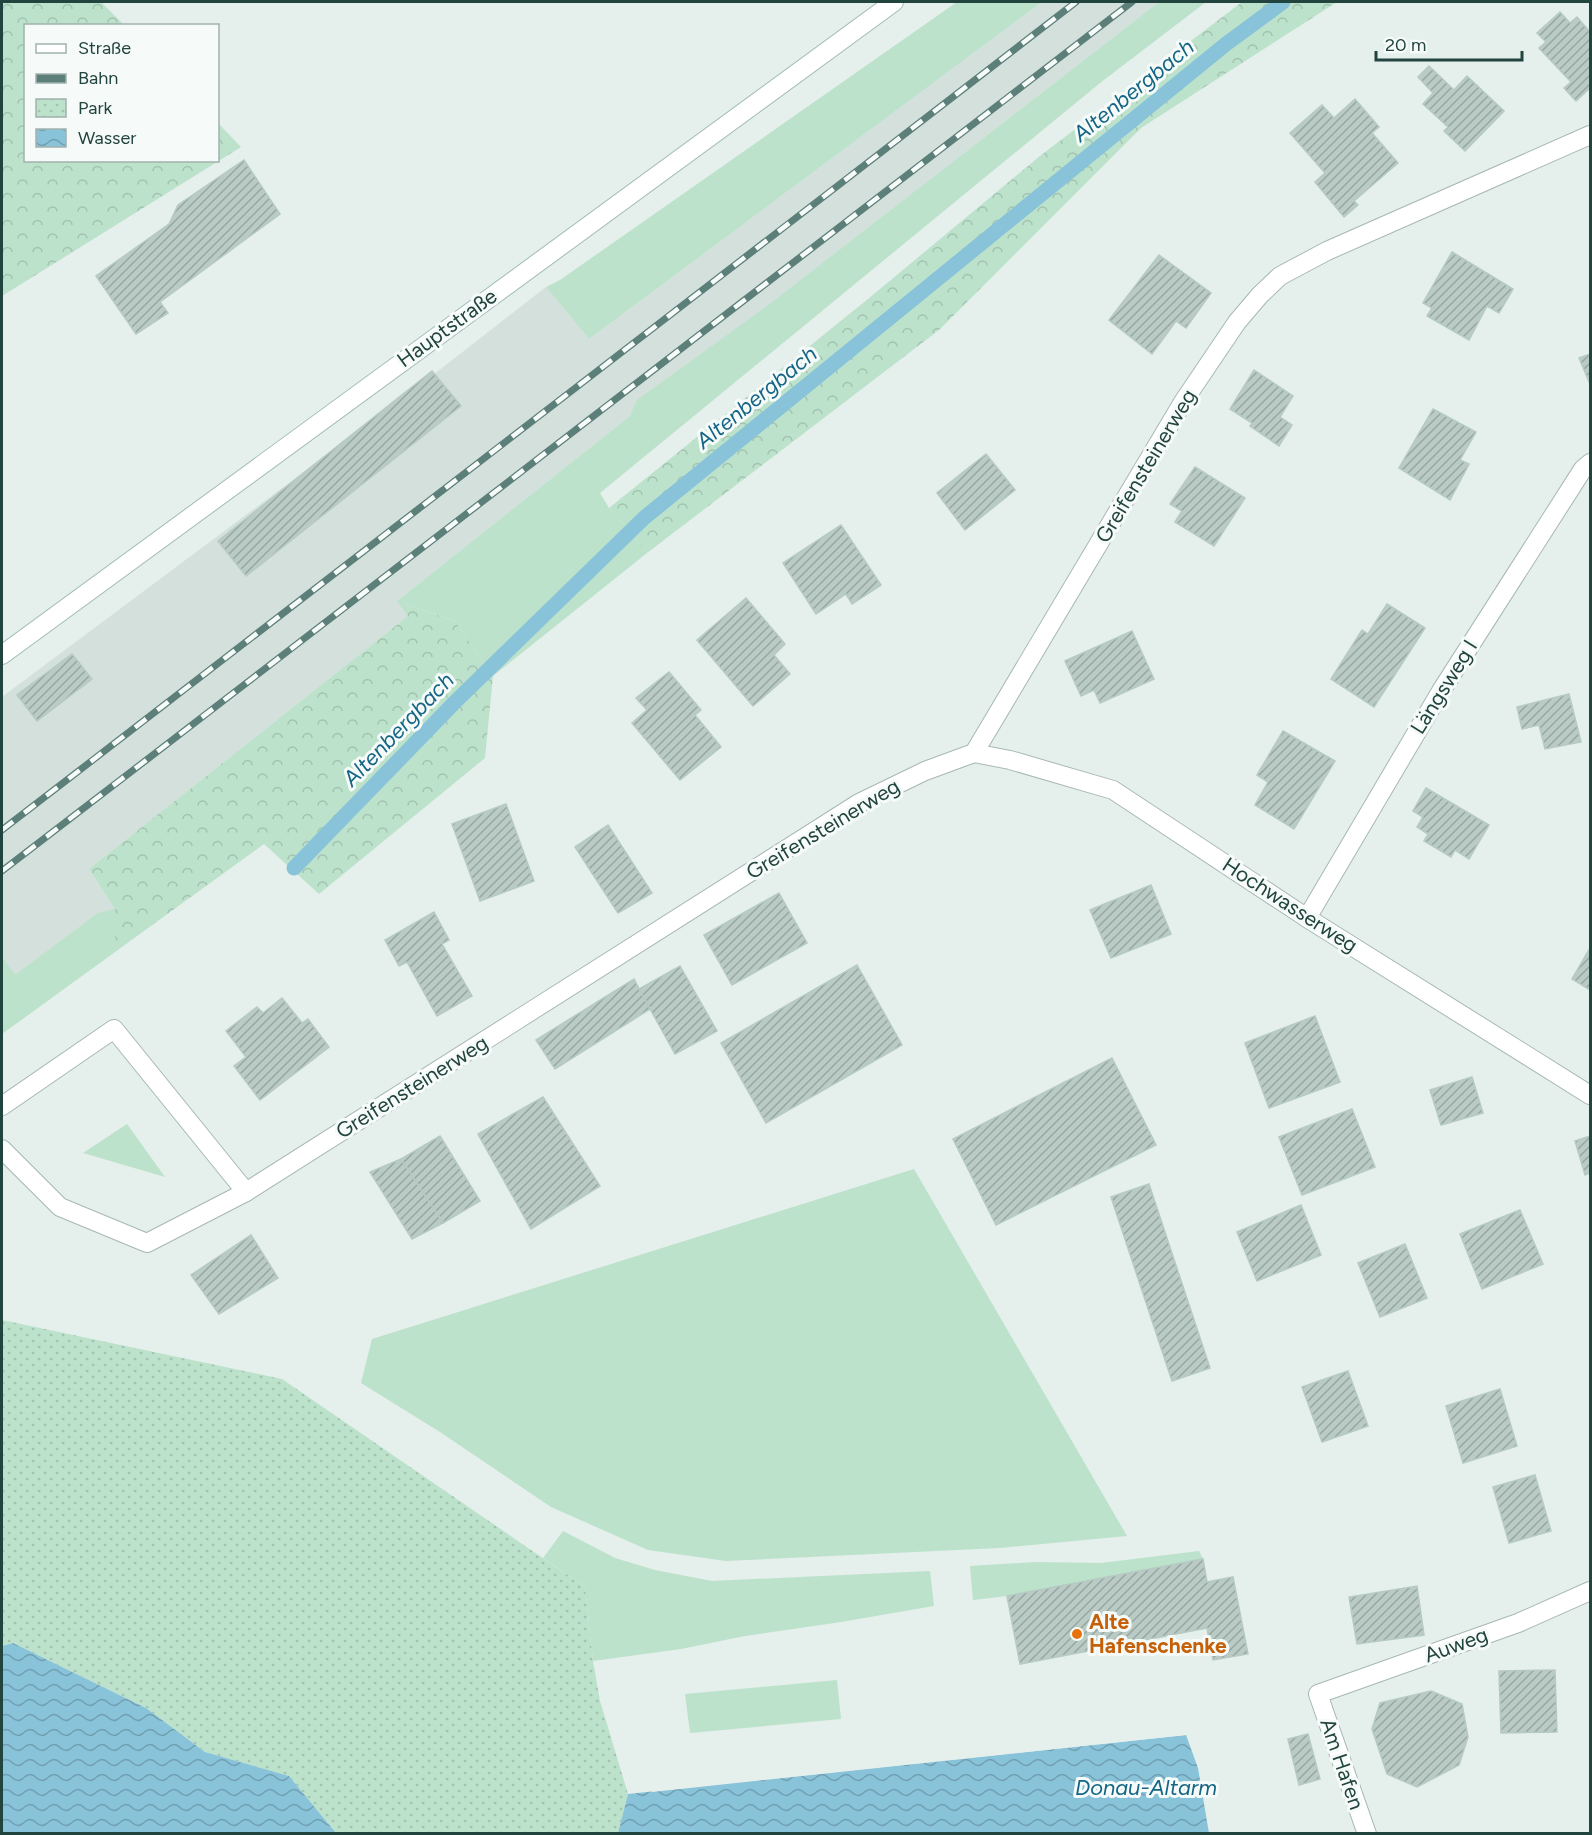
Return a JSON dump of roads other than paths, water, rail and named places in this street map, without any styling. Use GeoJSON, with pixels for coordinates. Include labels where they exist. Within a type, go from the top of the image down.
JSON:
{"type":"FeatureCollection","features":[{"type":"Feature","properties":{"kind":"street","name":"Hauptstraße"},"geometry":{"type":"LineString","coordinates":[[2,655],[894,2]]}},
{"type":"Feature","properties":{"kind":"street","name":"Greifensteinerweg"},"geometry":{"type":"LineString","coordinates":[[2,1149],[60,1207],[147,1243],[246,1192],[859,803],[925,771],[974,753],[1183,402],[1238,322],[1260,295],[1280,276],[1327,251],[1590,135]]}},
{"type":"Feature","properties":{"kind":"street","name":"Längsweg I"},"geometry":{"type":"LineString","coordinates":[[1307,918],[1441,691],[1583,469],[1590,463]]}},
{"type":"Feature","properties":{"kind":"street","name":"Hochwasserweg"},"geometry":{"type":"LineString","coordinates":[[974,753],[1010,760],[1113,790],[1307,918],[1590,1095]]}},
{"type":"Feature","properties":{"kind":"street"},"geometry":{"type":"LineString","coordinates":[[2,1106],[114,1029],[246,1192]]}},
{"type":"Feature","properties":{"kind":"street","name":"Auweg"},"geometry":{"type":"LineString","coordinates":[[1318,1694],[1518,1623],[1590,1591]]}},
{"type":"Feature","properties":{"kind":"street","name":"Am Hafen"},"geometry":{"type":"LineString","coordinates":[[1318,1694],[1367,1833]]}},
{"type":"Feature","properties":{"kind":"water"},"geometry":{"type":"Polygon","coordinates":[[[13,1643],[146,1708],[205,1752],[289,1776],[336,1833],[2,1833],[2,1646],[13,1643]]]}},
{"type":"Feature","properties":{"kind":"water","name":"Donau-Altarm"},"geometry":{"type":"Polygon","coordinates":[[[1186,1735],[1198,1768],[1209,1833],[618,1833],[628,1794],[1186,1735]]]}},
{"type":"Feature","properties":{"kind":"waterway","name":"Altenbergbach"},"geometry":{"type":"LineString","coordinates":[[294,868],[455,702],[644,518],[1226,44],[1283,2]]}},
{"type":"Feature","properties":{"kind":"railway"},"geometry":{"type":"LineString","coordinates":[[2,830],[1076,2]]}},
{"type":"Feature","properties":{"kind":"railway"},"geometry":{"type":"LineString","coordinates":[[2,871],[1132,2]]}},
{"type":"Feature","properties":{"kind":"place","name":"Alte Hafenschenke"},"geometry":{"type":"Point","coordinates":[1077,1634]}}]}
